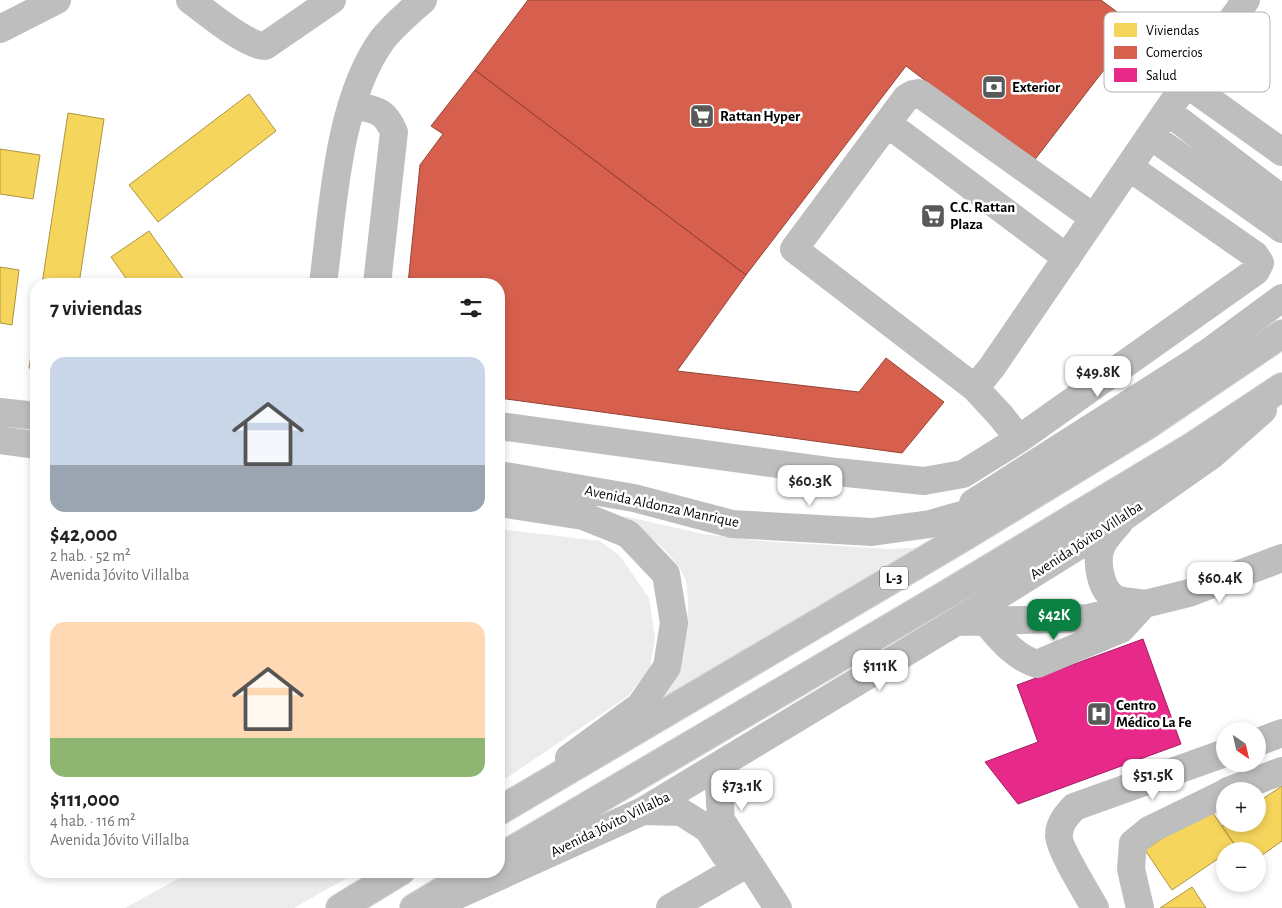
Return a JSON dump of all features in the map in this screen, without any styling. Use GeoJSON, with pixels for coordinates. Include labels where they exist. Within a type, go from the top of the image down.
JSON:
{"type":"FeatureCollection","features":[{"type":"Feature","properties":{"kind":"street"},"geometry":{"type":"LineString","coordinates":[[0,29],[57,0]]}},
{"type":"Feature","properties":{"kind":"street"},"geometry":{"type":"LineString","coordinates":[[190,0],[246,40],[259,46],[265,46],[332,0]]}},
{"type":"Feature","properties":{"kind":"street"},"geometry":{"type":"LineString","coordinates":[[324,278],[341,145],[361,76],[382,40],[423,0]]}},
{"type":"Feature","properties":{"kind":"street"},"geometry":{"type":"LineString","coordinates":[[1238,12],[1246,0]]}},
{"type":"Feature","properties":{"kind":"street"},"geometry":{"type":"LineString","coordinates":[[975,388],[992,367],[1181,92]]}},
{"type":"Feature","properties":{"kind":"street"},"geometry":{"type":"LineString","coordinates":[[1198,92],[1282,152]]}},
{"type":"Feature","properties":{"kind":"street"},"geometry":{"type":"LineString","coordinates":[[1019,439],[975,388],[794,249],[906,98],[919,93],[1094,218]]}},
{"type":"Feature","properties":{"kind":"street"},"geometry":{"type":"LineString","coordinates":[[353,105],[377,111],[388,118],[394,132],[378,278]]}},
{"type":"Feature","properties":{"kind":"street"},"geometry":{"type":"LineString","coordinates":[[1167,111],[1282,199]]}},
{"type":"Feature","properties":{"kind":"street"},"geometry":{"type":"LineString","coordinates":[[888,124],[1067,258]]}},
{"type":"Feature","properties":{"kind":"street"},"geometry":{"type":"LineString","coordinates":[[1151,136],[1282,229]]}},
{"type":"Feature","properties":{"kind":"street"},"geometry":{"type":"LineString","coordinates":[[505,427],[837,472],[924,481],[963,474],[1019,439],[1256,271],[1260,263],[1255,255],[1129,168]]}},
{"type":"Feature","properties":{"kind":"street"},"geometry":{"type":"LineString","coordinates":[[930,524],[972,504],[1202,357],[1282,298]]}},
{"type":"Feature","properties":{"kind":"street","name":"L-3"},"geometry":{"type":"LineString","coordinates":[[505,807],[1146,426],[1282,334]]}},
{"type":"Feature","properties":{"kind":"street","name":"L-3"},"geometry":{"type":"LineString","coordinates":[[1146,426],[1202,357]]}},
{"type":"Feature","properties":{"kind":"street","name":"Avenida Jóvito Villalba"},"geometry":{"type":"LineString","coordinates":[[505,854],[1185,451],[1282,387]]}},
{"type":"Feature","properties":{"kind":"street","name":"Avenida Jóvito Villalba"},"geometry":{"type":"LineString","coordinates":[[505,873],[643,811],[1121,520],[1212,455],[1282,392]]}},
{"type":"Feature","properties":{"kind":"street"},"geometry":{"type":"LineString","coordinates":[[0,412],[30,415]]}},
{"type":"Feature","properties":{"kind":"street"},"geometry":{"type":"LineString","coordinates":[[1,445],[30,445]]}},
{"type":"Feature","properties":{"kind":"street","name":"Avenida Aldonza Manrique"},"geometry":{"type":"LineString","coordinates":[[505,476],[634,498],[732,524],[872,532],[930,524],[1031,495]]}},
{"type":"Feature","properties":{"kind":"street","name":"Avenida Aldonza Manrique"},"geometry":{"type":"LineString","coordinates":[[505,504],[583,516],[628,534],[666,574],[674,623],[667,667],[640,706],[505,807]]}},
{"type":"Feature","properties":{"kind":"street"},"geometry":{"type":"LineString","coordinates":[[1121,520],[1102,546],[1099,564],[1101,581],[1108,592],[1116,599],[1144,604]]}},
{"type":"Feature","properties":{"kind":"street"},"geometry":{"type":"LineString","coordinates":[[956,622],[1088,618],[1189,593],[1282,558]]}},
{"type":"Feature","properties":{"kind":"street"},"geometry":{"type":"LineString","coordinates":[[984,621],[1012,651],[1026,661],[1036,664],[1121,629],[1144,604]]}},
{"type":"Feature","properties":{"kind":"street"},"geometry":{"type":"LineString","coordinates":[[1266,739],[1282,733]]}},
{"type":"Feature","properties":{"kind":"street"},"geometry":{"type":"LineString","coordinates":[[1095,908],[1058,836],[1062,821],[1074,807],[1216,757]]}},
{"type":"Feature","properties":{"kind":"street"},"geometry":{"type":"LineString","coordinates":[[727,760],[719,786],[721,820],[756,908]]}},
{"type":"Feature","properties":{"kind":"street"},"geometry":{"type":"LineString","coordinates":[[1253,782],[1282,771]]}},
{"type":"Feature","properties":{"kind":"street"},"geometry":{"type":"LineString","coordinates":[[1140,908],[1131,869],[1134,843],[1149,830],[1216,797]]}},
{"type":"Feature","properties":{"kind":"street"},"geometry":{"type":"LineString","coordinates":[[643,811],[681,812],[708,829],[778,908]]}},
{"type":"Feature","properties":{"kind":"street"},"geometry":{"type":"LineString","coordinates":[[670,908],[741,867]]}},
{"type":"Feature","properties":{"kind":"street"},"geometry":{"type":"LineString","coordinates":[[340,908],[389,878]]}},
{"type":"Feature","properties":{"kind":"street"},"geometry":{"type":"LineString","coordinates":[[414,908],[464,878]]}},
{"type":"Feature","properties":{"kind":"street","name":"Avenida Jóvito Villalba"},"geometry":{"type":"LineString","coordinates":[[427,908],[494,878]]}},
{"type":"Feature","properties":{"kind":"shaded area"},"geometry":{"type":"Polygon","coordinates":[[[624,516],[703,534],[761,541],[890,549],[923,547],[656,706],[679,666],[687,622],[687,587],[681,570],[675,561],[659,544],[624,516]]]}},
{"type":"Feature","properties":{"kind":"shaded area"},"geometry":{"type":"Polygon","coordinates":[[[505,530],[600,541],[620,556],[649,598],[655,637],[650,668],[628,696],[505,779],[505,530]]]}},
{"type":"Feature","properties":{"kind":"shaded area"},"geometry":{"type":"Polygon","coordinates":[[[179,878],[347,878],[294,908],[125,908],[179,878]]]}},
{"type":"Feature","properties":{"kind":"building: Viviendas"},"geometry":{"type":"Polygon","coordinates":[[[249,94],[276,131],[158,222],[129,185],[249,94]]]}},
{"type":"Feature","properties":{"kind":"building: Viviendas"},"geometry":{"type":"Polygon","coordinates":[[[68,113],[104,119],[80,278],[43,278],[68,113]]]}},
{"type":"Feature","properties":{"kind":"building: Viviendas"},"geometry":{"type":"Polygon","coordinates":[[[0,149],[40,155],[33,199],[0,194],[0,149]]]}},
{"type":"Feature","properties":{"kind":"building: Viviendas"},"geometry":{"type":"Polygon","coordinates":[[[149,231],[183,278],[126,278],[111,257],[149,231]]]}},
{"type":"Feature","properties":{"kind":"building: Viviendas"},"geometry":{"type":"Polygon","coordinates":[[[0,267],[19,270],[12,325],[0,323],[0,267]]]}},
{"type":"Feature","properties":{"kind":"building: Viviendas"},"geometry":{"type":"Polygon","coordinates":[[[1282,786],[1282,841],[1266,852],[1266,842],[1233,842],[1226,832],[1266,832],[1266,797],[1282,786]]]}},
{"type":"Feature","properties":{"kind":"building: Viviendas"},"geometry":{"type":"Polygon","coordinates":[[[1209,807],[1216,817],[1216,832],[1226,832],[1233,842],[1216,842],[1216,860],[1172,890],[1145,850],[1209,807]]]}},
{"type":"Feature","properties":{"kind":"building: Viviendas"},"geometry":{"type":"Polygon","coordinates":[[[1192,887],[1206,908],[1160,908],[1192,887]]]}},
{"type":"Feature","properties":{"kind":"building: Comercios","name":"Rattan Hyper"},"geometry":{"type":"Polygon","coordinates":[[[528,0],[1101,0],[1117,12],[1104,12],[1104,70],[1033,162],[906,66],[746,275],[475,70],[528,0]]]}},
{"type":"Feature","properties":{"kind":"building: Comercios"},"geometry":{"type":"Polygon","coordinates":[[[475,70],[746,275],[677,371],[859,392],[886,358],[944,402],[902,453],[505,399],[505,278],[409,278],[420,165],[443,134],[431,126],[475,70]]]}},
{"type":"Feature","properties":{"kind":"building: Salud","name":"Centro Médico La Fe"},"geometry":{"type":"Polygon","coordinates":[[[1143,639],[1181,744],[1018,804],[985,762],[1038,742],[1017,685],[1143,639]]]}},
{"type":"Feature","properties":{"kind":"place","name":"Exterior"},"geometry":{"type":"Point","coordinates":[994,87]}},
{"type":"Feature","properties":{"kind":"place","name":"Rattan Hyper"},"geometry":{"type":"Point","coordinates":[702,116]}},
{"type":"Feature","properties":{"kind":"place","name":"C.C. Rattan Plaza"},"geometry":{"type":"Point","coordinates":[933,216]}},
{"type":"Feature","properties":{"kind":"place","name":"Centro Médico La Fe"},"geometry":{"type":"Point","coordinates":[1099,714]}}]}
